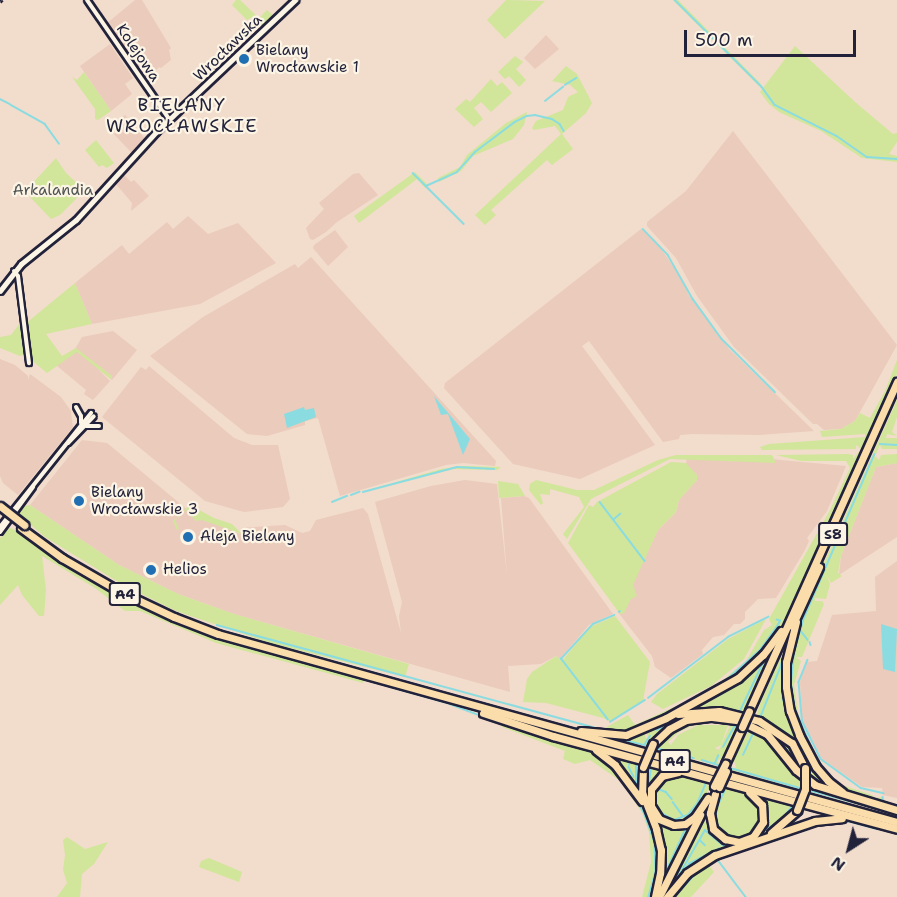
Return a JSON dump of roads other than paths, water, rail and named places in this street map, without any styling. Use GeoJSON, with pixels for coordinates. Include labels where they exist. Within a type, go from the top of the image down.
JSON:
{"type":"FeatureCollection","features":[{"type":"Feature","properties":{"kind":"highway","name":"S8"},"geometry":{"type":"LineString","coordinates":[[672,876],[744,728],[897,382]]}},
{"type":"Feature","properties":{"kind":"highway","name":"S8"},"geometry":{"type":"LineString","coordinates":[[800,603],[897,393]]}},
{"type":"Feature","properties":{"kind":"highway","name":"A4"},"geometry":{"type":"LineString","coordinates":[[0,506],[22,526],[90,575],[138,601],[196,626],[239,641],[897,820]]}},
{"type":"Feature","properties":{"kind":"highway","name":"A4"},"geometry":{"type":"LineString","coordinates":[[0,512],[121,588],[197,622],[275,646],[897,820]]}},
{"type":"Feature","properties":{"kind":"highway"},"geometry":{"type":"LineString","coordinates":[[581,731],[626,735],[666,718],[716,692],[752,667],[800,603]]}},
{"type":"Feature","properties":{"kind":"highway"},"geometry":{"type":"LineString","coordinates":[[800,603],[786,662],[786,687],[790,711],[799,735],[819,771],[834,787],[855,798]]}},
{"type":"Feature","properties":{"kind":"highway"},"geometry":{"type":"LineString","coordinates":[[453,700],[513,723],[574,741],[897,830]]}},
{"type":"Feature","properties":{"kind":"highway"},"geometry":{"type":"LineString","coordinates":[[665,897],[698,865],[776,830],[797,810],[805,789],[805,768],[798,752],[787,739],[754,719],[714,711],[690,712],[666,718]]}},
{"type":"Feature","properties":{"kind":"highway"},"geometry":{"type":"LineString","coordinates":[[657,897],[661,857],[658,834],[642,792],[643,767],[653,744],[671,727],[689,719],[712,717],[738,720],[767,735],[794,769],[810,783],[897,810]]}},
{"type":"Feature","properties":{"kind":"highway"},"geometry":{"type":"LineString","coordinates":[[574,741],[598,751],[613,762],[651,816]]}},
{"type":"Feature","properties":{"kind":"highway"},"geometry":{"type":"LineString","coordinates":[[692,774],[672,772],[658,779],[650,796],[654,813],[667,823],[681,825],[695,817],[708,798]]}},
{"type":"Feature","properties":{"kind":"highway"},"geometry":{"type":"LineString","coordinates":[[716,789],[710,813],[713,829],[729,841],[745,841],[759,830],[763,822],[763,810],[753,794],[736,786]]}},
{"type":"Feature","properties":{"kind":"highway","name":"S8"},"geometry":{"type":"LineString","coordinates":[[672,876],[708,798],[716,789]]}},
{"type":"Feature","properties":{"kind":"highway"},"geometry":{"type":"LineString","coordinates":[[741,846],[823,819],[842,818],[868,822]]}},
{"type":"Feature","properties":{"kind":"highway"},"geometry":{"type":"LineString","coordinates":[[657,897],[672,876]]}},
{"type":"Feature","properties":{"kind":"highway"},"geometry":{"type":"LineString","coordinates":[[665,897],[672,876]]}},
{"type":"Feature","properties":{"kind":"main road","name":"Wrocławska"},"geometry":{"type":"LineString","coordinates":[[0,291],[14,271],[76,220],[170,119],[295,0]]}},
{"type":"Feature","properties":{"kind":"street","name":"Kolejowa"},"geometry":{"type":"LineString","coordinates":[[87,0],[170,119]]}},
{"type":"Feature","properties":{"kind":"street"},"geometry":{"type":"LineString","coordinates":[[14,271],[18,276],[24,357],[29,363]]}},
{"type":"Feature","properties":{"kind":"street"},"geometry":{"type":"LineString","coordinates":[[76,407],[81,416],[81,427]]}},
{"type":"Feature","properties":{"kind":"street"},"geometry":{"type":"LineString","coordinates":[[0,527],[92,414]]}},
{"type":"Feature","properties":{"kind":"street"},"geometry":{"type":"LineString","coordinates":[[81,427],[99,426]]}},
{"type":"Feature","properties":{"kind":"street"},"geometry":{"type":"LineString","coordinates":[[0,532],[34,486]]}},
{"type":"Feature","properties":{"kind":"water"},"geometry":{"type":"Polygon","coordinates":[[[434,396],[470,439],[463,455],[448,414],[441,415],[434,396]]]}},
{"type":"Feature","properties":{"kind":"water"},"geometry":{"type":"Polygon","coordinates":[[[304,407],[305,410],[314,408],[316,417],[287,428],[284,414],[304,407]]]}},
{"type":"Feature","properties":{"kind":"water"},"geometry":{"type":"Polygon","coordinates":[[[881,624],[897,629],[895,672],[883,669],[881,624]]]}},
{"type":"Feature","properties":{"kind":"waterway"},"geometry":{"type":"LineString","coordinates":[[675,0],[761,86]]}},
{"type":"Feature","properties":{"kind":"waterway"},"geometry":{"type":"LineString","coordinates":[[565,85],[576,78]]}},
{"type":"Feature","properties":{"kind":"waterway"},"geometry":{"type":"LineString","coordinates":[[545,101],[563,87]]}},
{"type":"Feature","properties":{"kind":"waterway"},"geometry":{"type":"LineString","coordinates":[[762,87],[775,105],[837,136],[867,157],[897,159]]}},
{"type":"Feature","properties":{"kind":"waterway"},"geometry":{"type":"LineString","coordinates":[[0,99],[10,104]]}},
{"type":"Feature","properties":{"kind":"waterway"},"geometry":{"type":"LineString","coordinates":[[11,105],[45,124],[59,143]]}},
{"type":"Feature","properties":{"kind":"waterway"},"geometry":{"type":"LineString","coordinates":[[413,173],[426,186],[457,172],[475,152],[515,122],[527,116],[535,115],[552,119],[560,124],[564,131]]}},
{"type":"Feature","properties":{"kind":"waterway"},"geometry":{"type":"LineString","coordinates":[[427,187],[464,224]]}},
{"type":"Feature","properties":{"kind":"waterway"},"geometry":{"type":"LineString","coordinates":[[643,229],[668,255],[693,299],[722,339],[775,392]]}},
{"type":"Feature","properties":{"kind":"waterway"},"geometry":{"type":"LineString","coordinates":[[880,444],[897,445]]}},
{"type":"Feature","properties":{"kind":"waterway"},"geometry":{"type":"LineString","coordinates":[[819,765],[795,710],[791,684],[794,652],[803,620],[874,455]]}},
{"type":"Feature","properties":{"kind":"waterway"},"geometry":{"type":"LineString","coordinates":[[363,492],[457,467],[494,469]]}},
{"type":"Feature","properties":{"kind":"waterway"},"geometry":{"type":"LineString","coordinates":[[351,495],[359,492]]}},
{"type":"Feature","properties":{"kind":"waterway"},"geometry":{"type":"LineString","coordinates":[[332,502],[347,496]]}},
{"type":"Feature","properties":{"kind":"waterway"},"geometry":{"type":"LineString","coordinates":[[600,502],[645,561]]}},
{"type":"Feature","properties":{"kind":"waterway"},"geometry":{"type":"LineString","coordinates":[[614,519],[620,514]]}},
{"type":"Feature","properties":{"kind":"waterway"},"geometry":{"type":"LineString","coordinates":[[608,720],[561,659],[593,624],[614,615]]}},
{"type":"Feature","properties":{"kind":"waterway"},"geometry":{"type":"LineString","coordinates":[[648,698],[728,637],[768,617]]}},
{"type":"Feature","properties":{"kind":"waterway"},"geometry":{"type":"LineString","coordinates":[[725,681],[760,650],[780,621],[777,620]]}},
{"type":"Feature","properties":{"kind":"waterway"},"geometry":{"type":"LineString","coordinates":[[217,625],[601,729]]}},
{"type":"Feature","properties":{"kind":"waterway"},"geometry":{"type":"LineString","coordinates":[[801,631],[808,640]]}},
{"type":"Feature","properties":{"kind":"waterway"},"geometry":{"type":"LineString","coordinates":[[694,706],[721,694],[748,676],[765,659],[774,645]]}},
{"type":"Feature","properties":{"kind":"waterway"},"geometry":{"type":"LineString","coordinates":[[782,663],[787,645]]}},
{"type":"Feature","properties":{"kind":"waterway"},"geometry":{"type":"LineString","coordinates":[[808,660],[799,682],[802,720],[821,759],[861,788],[883,793]]}},
{"type":"Feature","properties":{"kind":"waterway"},"geometry":{"type":"LineString","coordinates":[[737,711],[740,711],[764,661]]}},
{"type":"Feature","properties":{"kind":"waterway"},"geometry":{"type":"LineString","coordinates":[[769,723],[760,718],[782,663],[783,698],[796,735]]}},
{"type":"Feature","properties":{"kind":"waterway"},"geometry":{"type":"LineString","coordinates":[[310,664],[450,704],[486,718]]}},
{"type":"Feature","properties":{"kind":"waterway"},"geometry":{"type":"LineString","coordinates":[[610,722],[645,700]]}},
{"type":"Feature","properties":{"kind":"waterway"},"geometry":{"type":"LineString","coordinates":[[688,710],[716,708]]}},
{"type":"Feature","properties":{"kind":"waterway"},"geometry":{"type":"LineString","coordinates":[[721,708],[735,710]]}},
{"type":"Feature","properties":{"kind":"waterway"},"geometry":{"type":"LineString","coordinates":[[667,721],[679,717]]}},
{"type":"Feature","properties":{"kind":"waterway"},"geometry":{"type":"LineString","coordinates":[[657,730],[683,717]]}},
{"type":"Feature","properties":{"kind":"waterway"},"geometry":{"type":"LineString","coordinates":[[669,737],[676,730],[694,722]]}},
{"type":"Feature","properties":{"kind":"waterway"},"geometry":{"type":"LineString","coordinates":[[723,747],[734,727],[733,722]]}},
{"type":"Feature","properties":{"kind":"waterway"},"geometry":{"type":"LineString","coordinates":[[502,723],[546,737]]}},
{"type":"Feature","properties":{"kind":"waterway"},"geometry":{"type":"LineString","coordinates":[[646,731],[659,724]]}},
{"type":"Feature","properties":{"kind":"waterway"},"geometry":{"type":"LineString","coordinates":[[758,724],[766,730]]}},
{"type":"Feature","properties":{"kind":"waterway"},"geometry":{"type":"LineString","coordinates":[[772,724],[793,738],[802,748],[800,745]]}},
{"type":"Feature","properties":{"kind":"waterway"},"geometry":{"type":"LineString","coordinates":[[536,727],[644,757]]}},
{"type":"Feature","properties":{"kind":"waterway"},"geometry":{"type":"LineString","coordinates":[[743,755],[754,731]]}},
{"type":"Feature","properties":{"kind":"waterway"},"geometry":{"type":"LineString","coordinates":[[627,738],[643,732]]}},
{"type":"Feature","properties":{"kind":"waterway"},"geometry":{"type":"LineString","coordinates":[[772,735],[784,750]]}},
{"type":"Feature","properties":{"kind":"waterway"},"geometry":{"type":"LineString","coordinates":[[645,744],[650,736]]}},
{"type":"Feature","properties":{"kind":"waterway"},"geometry":{"type":"LineString","coordinates":[[620,739],[648,746]]}},
{"type":"Feature","properties":{"kind":"waterway"},"geometry":{"type":"LineString","coordinates":[[785,742],[794,755],[799,769]]}},
{"type":"Feature","properties":{"kind":"waterway"},"geometry":{"type":"LineString","coordinates":[[586,748],[595,752]]}},
{"type":"Feature","properties":{"kind":"waterway"},"geometry":{"type":"LineString","coordinates":[[656,748],[694,758]]}},
{"type":"Feature","properties":{"kind":"waterway"},"geometry":{"type":"LineString","coordinates":[[610,755],[622,766],[638,791]]}},
{"type":"Feature","properties":{"kind":"waterway"},"geometry":{"type":"LineString","coordinates":[[715,763],[718,756]]}},
{"type":"Feature","properties":{"kind":"waterway"},"geometry":{"type":"LineString","coordinates":[[649,758],[689,769]]}},
{"type":"Feature","properties":{"kind":"waterway"},"geometry":{"type":"LineString","coordinates":[[808,759],[812,770]]}},
{"type":"Feature","properties":{"kind":"waterway"},"geometry":{"type":"LineString","coordinates":[[702,760],[722,766]]}},
{"type":"Feature","properties":{"kind":"waterway"},"geometry":{"type":"LineString","coordinates":[[636,762],[636,784]]}},
{"type":"Feature","properties":{"kind":"waterway"},"geometry":{"type":"LineString","coordinates":[[647,796],[651,766]]}},
{"type":"Feature","properties":{"kind":"waterway"},"geometry":{"type":"LineString","coordinates":[[629,767],[634,777]]}},
{"type":"Feature","properties":{"kind":"waterway"},"geometry":{"type":"LineString","coordinates":[[727,767],[803,789]]}},
{"type":"Feature","properties":{"kind":"waterway"},"geometry":{"type":"LineString","coordinates":[[700,772],[716,776]]}},
{"type":"Feature","properties":{"kind":"waterway"},"geometry":{"type":"LineString","coordinates":[[727,779],[797,798]]}},
{"type":"Feature","properties":{"kind":"waterway"},"geometry":{"type":"LineString","coordinates":[[649,787],[653,780]]}},
{"type":"Feature","properties":{"kind":"waterway"},"geometry":{"type":"LineString","coordinates":[[658,811],[674,820],[688,815],[697,804],[707,781]]}},
{"type":"Feature","properties":{"kind":"waterway"},"geometry":{"type":"LineString","coordinates":[[723,786],[727,787],[717,808],[716,820],[719,828],[728,836]]}},
{"type":"Feature","properties":{"kind":"waterway"},"geometry":{"type":"LineString","coordinates":[[727,787],[745,793]]}},
{"type":"Feature","properties":{"kind":"waterway"},"geometry":{"type":"LineString","coordinates":[[656,788],[666,792],[672,799]]}},
{"type":"Feature","properties":{"kind":"waterway"},"geometry":{"type":"LineString","coordinates":[[808,790],[897,814]]}},
{"type":"Feature","properties":{"kind":"waterway"},"geometry":{"type":"LineString","coordinates":[[632,793],[644,812],[655,843],[656,872],[649,897]]}},
{"type":"Feature","properties":{"kind":"waterway"},"geometry":{"type":"LineString","coordinates":[[883,797],[884,802]]}},
{"type":"Feature","properties":{"kind":"waterway"},"geometry":{"type":"LineString","coordinates":[[805,801],[826,806]]}},
{"type":"Feature","properties":{"kind":"waterway"},"geometry":{"type":"LineString","coordinates":[[673,802],[683,816]]}},
{"type":"Feature","properties":{"kind":"waterway"},"geometry":{"type":"LineString","coordinates":[[883,802],[897,806]]}},
{"type":"Feature","properties":{"kind":"waterway"},"geometry":{"type":"LineString","coordinates":[[763,832],[782,819],[794,804]]}},
{"type":"Feature","properties":{"kind":"waterway"},"geometry":{"type":"LineString","coordinates":[[792,824],[806,807]]}},
{"type":"Feature","properties":{"kind":"waterway"},"geometry":{"type":"LineString","coordinates":[[765,810],[766,820]]}},
{"type":"Feature","properties":{"kind":"waterway"},"geometry":{"type":"LineString","coordinates":[[819,817],[830,814]]}},
{"type":"Feature","properties":{"kind":"waterway"},"geometry":{"type":"LineString","coordinates":[[844,820],[878,829]]}},
{"type":"Feature","properties":{"kind":"waterway"},"geometry":{"type":"LineString","coordinates":[[790,826],[805,821]]}},
{"type":"Feature","properties":{"kind":"waterway"},"geometry":{"type":"LineString","coordinates":[[658,823],[670,829],[686,829],[662,882]]}},
{"type":"Feature","properties":{"kind":"waterway"},"geometry":{"type":"LineString","coordinates":[[659,824],[661,831]]}},
{"type":"Feature","properties":{"kind":"waterway"},"geometry":{"type":"LineString","coordinates":[[674,897],[696,873],[716,860],[818,824]]}},
{"type":"Feature","properties":{"kind":"waterway"},"geometry":{"type":"LineString","coordinates":[[758,836],[765,825]]}},
{"type":"Feature","properties":{"kind":"waterway"},"geometry":{"type":"LineString","coordinates":[[878,828],[897,833]]}},
{"type":"Feature","properties":{"kind":"waterway"},"geometry":{"type":"LineString","coordinates":[[719,849],[690,864],[678,877],[705,830],[725,847],[736,844]]}},
{"type":"Feature","properties":{"kind":"waterway"},"geometry":{"type":"LineString","coordinates":[[662,836],[665,871]]}},
{"type":"Feature","properties":{"kind":"waterway"},"geometry":{"type":"LineString","coordinates":[[700,840],[705,845]]}},
{"type":"Feature","properties":{"kind":"waterway"},"geometry":{"type":"LineString","coordinates":[[718,860],[746,897]]}},
{"type":"Feature","properties":{"kind":"place","name":"Bielany Wrocławskie 1"},"geometry":{"type":"Point","coordinates":[244,59]}},
{"type":"Feature","properties":{"kind":"place","name":"Bielany Wrocławskie 3"},"geometry":{"type":"Point","coordinates":[79,501]}},
{"type":"Feature","properties":{"kind":"place","name":"Aleja Bielany"},"geometry":{"type":"Point","coordinates":[188,537]}},
{"type":"Feature","properties":{"kind":"place","name":"Helios"},"geometry":{"type":"Point","coordinates":[151,570]}},
{"type":"Feature","properties":{"kind":"district","name":"BIELANY WROCŁAWSKIE"},"geometry":{"type":"Point","coordinates":[182,116]}},
{"type":"Feature","properties":{"kind":"park label","name":"Arkalandia"},"geometry":{"type":"Point","coordinates":[53,191]}}]}
